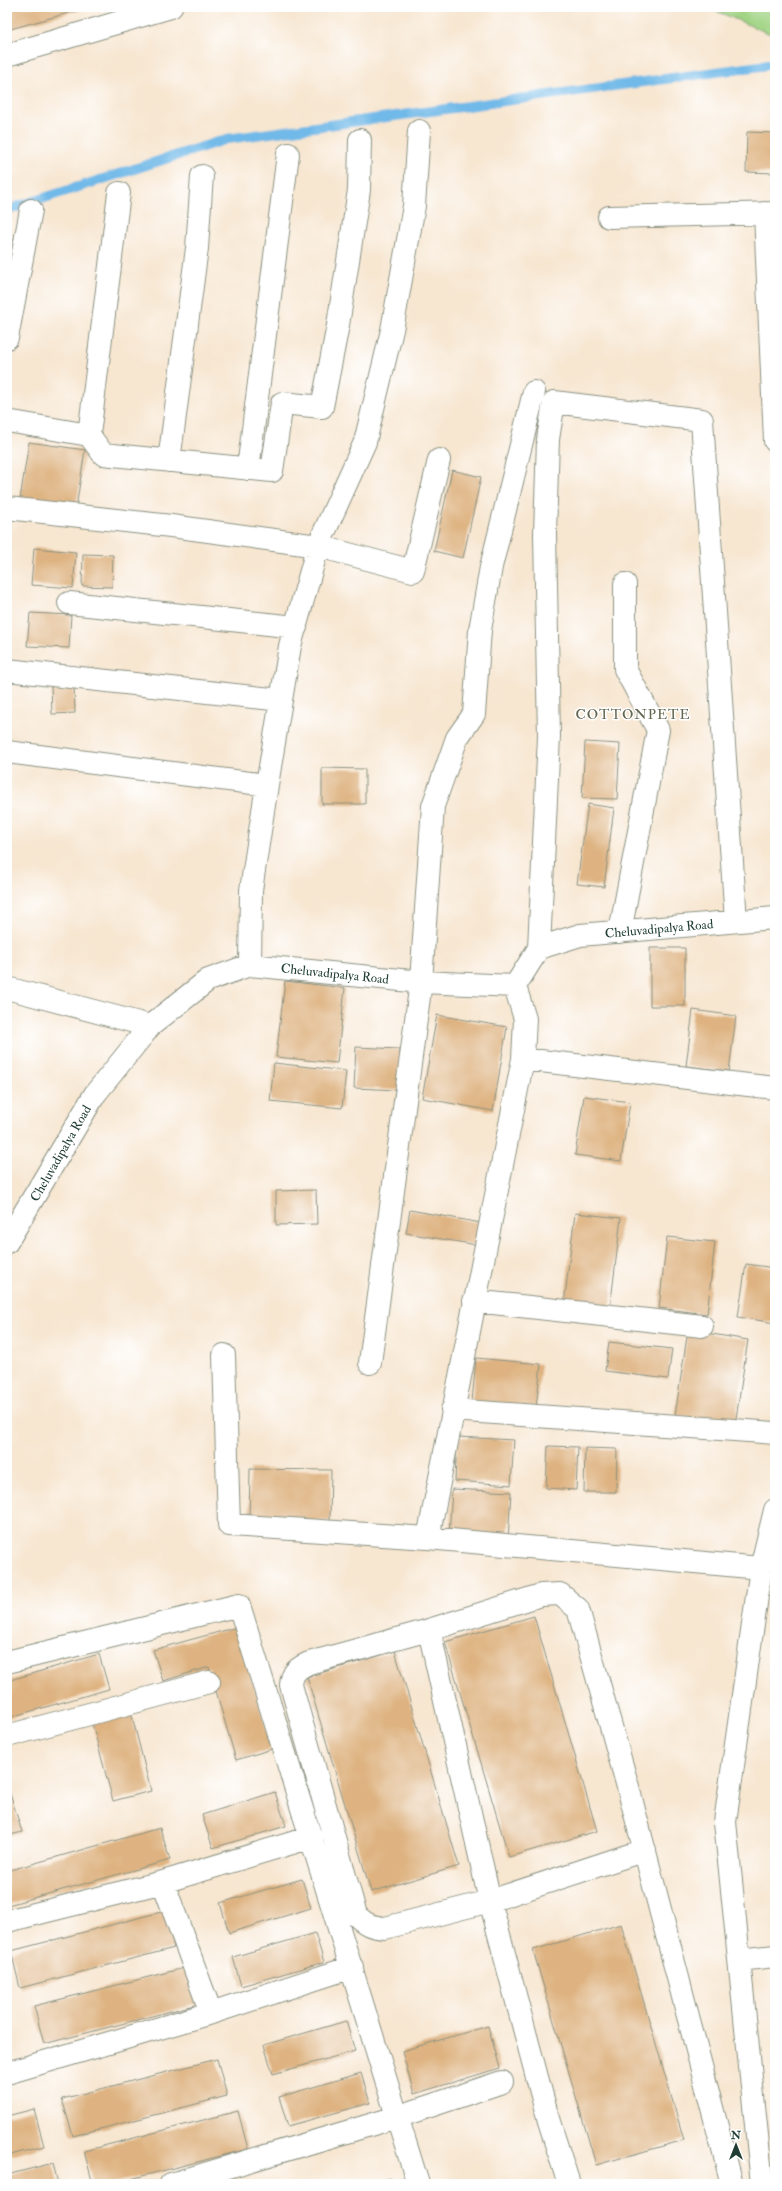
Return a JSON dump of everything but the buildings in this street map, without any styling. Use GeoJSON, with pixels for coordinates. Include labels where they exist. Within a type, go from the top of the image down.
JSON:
{"type":"FeatureCollection","features":[{"type":"Feature","properties":{"kind":"street"},"geometry":{"type":"LineString","coordinates":[[7,55],[171,7]]}},
{"type":"Feature","properties":{"kind":"street"},"geometry":{"type":"LineString","coordinates":[[250,965],[252,890],[267,785],[290,646],[318,546],[365,442],[392,330],[414,206],[419,131]]}},
{"type":"Feature","properties":{"kind":"street"},"geometry":{"type":"LineString","coordinates":[[119,192],[89,435],[103,454],[272,472],[282,403],[322,407],[338,325],[359,190],[360,140]]}},
{"type":"Feature","properties":{"kind":"street"},"geometry":{"type":"LineString","coordinates":[[248,469],[288,154]]}},
{"type":"Feature","properties":{"kind":"street"},"geometry":{"type":"LineString","coordinates":[[169,461],[197,248],[202,176]]}},
{"type":"Feature","properties":{"kind":"street"},"geometry":{"type":"LineString","coordinates":[[7,338],[31,210]]}},
{"type":"Feature","properties":{"kind":"street"},"geometry":{"type":"LineString","coordinates":[[609,217],[770,213],[775,441]]}},
{"type":"Feature","properties":{"kind":"street"},"geometry":{"type":"LineString","coordinates":[[370,1363],[421,982],[433,806],[457,738],[474,714],[480,630],[491,567],[534,392]]}},
{"type":"Feature","properties":{"kind":"street"},"geometry":{"type":"LineString","coordinates":[[428,1538],[452,1410],[523,1059],[525,1019],[515,986],[539,948],[549,736],[545,518],[548,438],[554,402],[702,420],[736,921]]}},
{"type":"Feature","properties":{"kind":"street"},"geometry":{"type":"LineString","coordinates":[[7,421],[89,435]]}},
{"type":"Feature","properties":{"kind":"street"},"geometry":{"type":"LineString","coordinates":[[7,508],[171,526],[318,546],[413,571],[439,460]]}},
{"type":"Feature","properties":{"kind":"street"},"geometry":{"type":"LineString","coordinates":[[620,932],[658,730],[625,669],[625,584]]}},
{"type":"Feature","properties":{"kind":"street"},"geometry":{"type":"LineString","coordinates":[[69,603],[296,627]]}},
{"type":"Feature","properties":{"kind":"street"},"geometry":{"type":"LineString","coordinates":[[7,670],[281,700]]}},
{"type":"Feature","properties":{"kind":"street"},"geometry":{"type":"LineString","coordinates":[[7,752],[267,785]]}},
{"type":"Feature","properties":{"kind":"street","name":"Cheluvadipalya Road"},"geometry":{"type":"LineString","coordinates":[[539,948],[580,936],[775,918]]}},
{"type":"Feature","properties":{"kind":"street","name":"Cheluvadipalya Road"},"geometry":{"type":"LineString","coordinates":[[7,1242],[95,1094],[150,1026],[208,980],[250,965],[421,982],[515,986]]}},
{"type":"Feature","properties":{"kind":"street"},"geometry":{"type":"LineString","coordinates":[[7,988],[150,1026]]}},
{"type":"Feature","properties":{"kind":"street"},"geometry":{"type":"LineString","coordinates":[[523,1059],[775,1088]]}},
{"type":"Feature","properties":{"kind":"street"},"geometry":{"type":"LineString","coordinates":[[474,1301],[702,1326]]}},
{"type":"Feature","properties":{"kind":"street"},"geometry":{"type":"LineString","coordinates":[[224,1355],[229,1525],[428,1538],[761,1568]]}},
{"type":"Feature","properties":{"kind":"street"},"geometry":{"type":"LineString","coordinates":[[452,1410],[775,1433]]}},
{"type":"Feature","properties":{"kind":"street"},"geometry":{"type":"LineString","coordinates":[[762,2184],[725,1822],[761,1568],[775,1510]]}},
{"type":"Feature","properties":{"kind":"street"},"geometry":{"type":"LineString","coordinates":[[645,1850],[490,1901],[384,1928],[374,1927],[364,1923],[356,1914],[291,1685],[292,1675],[300,1667],[309,1663],[429,1630],[541,1595],[560,1594],[578,1609],[645,1850],[732,2184]]}},
{"type":"Feature","properties":{"kind":"street"},"geometry":{"type":"LineString","coordinates":[[7,1662],[239,1605],[312,1837],[418,2184]]}},
{"type":"Feature","properties":{"kind":"street"},"geometry":{"type":"LineString","coordinates":[[429,1630],[490,1901],[549,2122],[569,2184]]}},
{"type":"Feature","properties":{"kind":"street"},"geometry":{"type":"LineString","coordinates":[[7,1736],[210,1682]]}},
{"type":"Feature","properties":{"kind":"street"},"geometry":{"type":"LineString","coordinates":[[7,1920],[163,1882],[312,1837]]}},
{"type":"Feature","properties":{"kind":"street"},"geometry":{"type":"LineString","coordinates":[[163,1882],[211,2013]]}},
{"type":"Feature","properties":{"kind":"street"},"geometry":{"type":"LineString","coordinates":[[739,1960],[775,1956]]}},
{"type":"Feature","properties":{"kind":"street"},"geometry":{"type":"LineString","coordinates":[[7,2073],[211,2013],[352,1967]]}},
{"type":"Feature","properties":{"kind":"street"},"geometry":{"type":"LineString","coordinates":[[171,2184],[397,2117],[502,2082]]}},
{"type":"Feature","properties":{"kind":"green space"},"geometry":{"type":"Polygon","coordinates":[[[707,7],[775,7],[775,36],[707,7]]]}},
{"type":"Feature","properties":{"kind":"waterway"},"geometry":{"type":"LineString","coordinates":[[7,210],[227,139],[775,64]]}},
{"type":"Feature","properties":{"kind":"district","name":"COTTONPETE"},"geometry":{"type":"Point","coordinates":[633,714]}}]}
